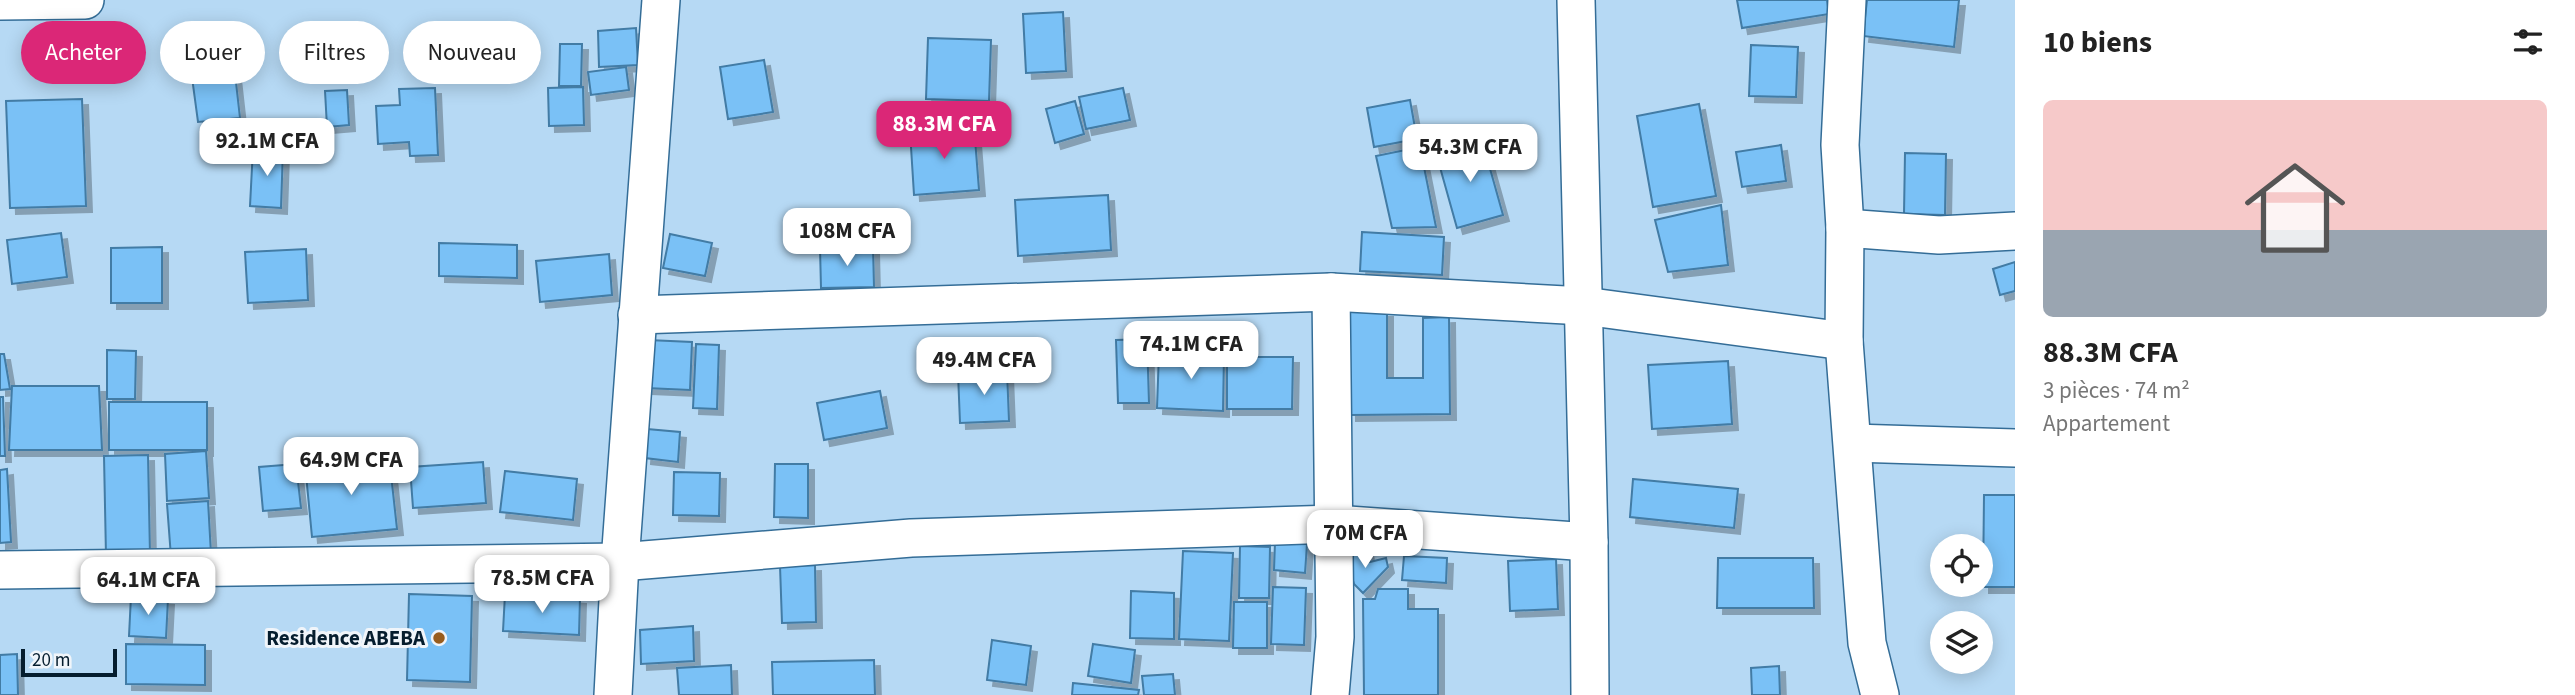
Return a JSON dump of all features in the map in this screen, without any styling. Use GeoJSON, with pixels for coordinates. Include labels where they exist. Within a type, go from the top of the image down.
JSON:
{"type":"FeatureCollection","features":[{"type":"Feature","properties":{"kind":"street"},"geometry":{"type":"LineString","coordinates":[[0,1],[86,0]]}},
{"type":"Feature","properties":{"kind":"street"},"geometry":{"type":"LineString","coordinates":[[613,695],[637,315],[661,0]]}},
{"type":"Feature","properties":{"kind":"street"},"geometry":{"type":"LineString","coordinates":[[1576,0],[1590,695]]}},
{"type":"Feature","properties":{"kind":"street"},"geometry":{"type":"LineString","coordinates":[[1847,0],[1840,145],[1845,228],[1844,341],[1867,643],[1880,695]]}},
{"type":"Feature","properties":{"kind":"street"},"geometry":{"type":"LineString","coordinates":[[1845,228],[1939,235],[2015,231]]}},
{"type":"Feature","properties":{"kind":"street"},"geometry":{"type":"LineString","coordinates":[[637,315],[1331,292],[1584,306],[1844,341]]}},
{"type":"Feature","properties":{"kind":"street"},"geometry":{"type":"LineString","coordinates":[[1330,695],[1335,638],[1331,292]]}},
{"type":"Feature","properties":{"kind":"street"},"geometry":{"type":"LineString","coordinates":[[1853,443],[2015,448]]}},
{"type":"Feature","properties":{"kind":"street"},"geometry":{"type":"LineString","coordinates":[[0,570],[620,562],[923,537],[1334,524],[1589,542]]}},
{"type":"Feature","properties":{"kind":"building"},"geometry":{"type":"Polygon","coordinates":[[[1737,0],[1827,0],[1829,14],[1742,28],[1737,0]]]}},
{"type":"Feature","properties":{"kind":"building"},"geometry":{"type":"Polygon","coordinates":[[[1867,0],[1959,0],[1954,47],[1863,36],[1867,0]]]}},
{"type":"Feature","properties":{"kind":"building"},"geometry":{"type":"Polygon","coordinates":[[[1063,12],[1066,71],[1026,73],[1023,14],[1063,12]]]}},
{"type":"Feature","properties":{"kind":"building"},"geometry":{"type":"Polygon","coordinates":[[[636,28],[638,65],[599,67],[598,31],[636,28]]]}},
{"type":"Feature","properties":{"kind":"building"},"geometry":{"type":"Polygon","coordinates":[[[928,38],[991,40],[989,101],[926,99],[928,38]]]}},
{"type":"Feature","properties":{"kind":"building"},"geometry":{"type":"Polygon","coordinates":[[[560,44],[582,44],[581,86],[559,86],[560,44]]]}},
{"type":"Feature","properties":{"kind":"building"},"geometry":{"type":"Polygon","coordinates":[[[1751,45],[1798,47],[1796,97],[1749,96],[1751,45]]]}},
{"type":"Feature","properties":{"kind":"building"},"geometry":{"type":"Polygon","coordinates":[[[764,60],[773,112],[728,119],[720,67],[764,60]]]}},
{"type":"Feature","properties":{"kind":"building"},"geometry":{"type":"Polygon","coordinates":[[[626,67],[629,90],[591,95],[588,72],[626,67]]]}},
{"type":"Feature","properties":{"kind":"building"},"geometry":{"type":"Polygon","coordinates":[[[193,84],[236,84],[240,118],[198,122],[193,84]]]}},
{"type":"Feature","properties":{"kind":"building"},"geometry":{"type":"Polygon","coordinates":[[[583,87],[584,125],[549,126],[548,88],[583,87]]]}},
{"type":"Feature","properties":{"kind":"building"},"geometry":{"type":"Polygon","coordinates":[[[435,88],[438,155],[410,156],[409,142],[378,144],[376,106],[400,105],[399,89],[435,88]]]}},
{"type":"Feature","properties":{"kind":"building"},"geometry":{"type":"Polygon","coordinates":[[[1123,88],[1130,120],[1086,129],[1079,97],[1123,88]]]}},
{"type":"Feature","properties":{"kind":"building"},"geometry":{"type":"Polygon","coordinates":[[[347,90],[349,125],[327,127],[325,91],[347,90]]]}},
{"type":"Feature","properties":{"kind":"building"},"geometry":{"type":"Polygon","coordinates":[[[82,99],[86,206],[10,208],[6,101],[82,99]]]}},
{"type":"Feature","properties":{"kind":"building"},"geometry":{"type":"Polygon","coordinates":[[[1410,100],[1417,139],[1374,147],[1367,108],[1410,100]]]}},
{"type":"Feature","properties":{"kind":"building"},"geometry":{"type":"Polygon","coordinates":[[[1075,101],[1084,134],[1055,143],[1046,109],[1075,101]]]}},
{"type":"Feature","properties":{"kind":"building"},"geometry":{"type":"Polygon","coordinates":[[[1699,104],[1716,196],[1653,207],[1637,116],[1699,104]]]}},
{"type":"Feature","properties":{"kind":"building"},"geometry":{"type":"Polygon","coordinates":[[[974,126],[979,190],[914,195],[910,131],[974,126]]]}},
{"type":"Feature","properties":{"kind":"building"},"geometry":{"type":"Polygon","coordinates":[[[1482,140],[1503,215],[1457,228],[1436,153],[1482,140]]]}},
{"type":"Feature","properties":{"kind":"building"},"geometry":{"type":"Polygon","coordinates":[[[1781,145],[1786,181],[1742,187],[1736,152],[1781,145]]]}},
{"type":"Feature","properties":{"kind":"building"},"geometry":{"type":"Polygon","coordinates":[[[1420,147],[1436,227],[1392,228],[1376,156],[1420,147]]]}},
{"type":"Feature","properties":{"kind":"building"},"geometry":{"type":"Polygon","coordinates":[[[253,148],[283,149],[281,208],[250,206],[253,148]]]}},
{"type":"Feature","properties":{"kind":"building"},"geometry":{"type":"Polygon","coordinates":[[[1905,153],[1946,154],[1945,215],[1904,214],[1905,153]]]}},
{"type":"Feature","properties":{"kind":"building"},"geometry":{"type":"Polygon","coordinates":[[[1108,195],[1111,250],[1018,256],[1015,200],[1108,195]]]}},
{"type":"Feature","properties":{"kind":"building"},"geometry":{"type":"Polygon","coordinates":[[[1721,205],[1728,265],[1668,272],[1655,220],[1721,205]]]}},
{"type":"Feature","properties":{"kind":"building"},"geometry":{"type":"Polygon","coordinates":[[[1362,232],[1444,237],[1442,275],[1360,271],[1362,232]]]}},
{"type":"Feature","properties":{"kind":"building"},"geometry":{"type":"Polygon","coordinates":[[[61,233],[67,277],[12,284],[7,240],[61,233]]]}},
{"type":"Feature","properties":{"kind":"building"},"geometry":{"type":"Polygon","coordinates":[[[670,234],[712,243],[705,276],[663,268],[670,234]]]}},
{"type":"Feature","properties":{"kind":"building"},"geometry":{"type":"Polygon","coordinates":[[[439,243],[517,245],[517,278],[439,276],[439,243]]]}},
{"type":"Feature","properties":{"kind":"building"},"geometry":{"type":"Polygon","coordinates":[[[162,247],[162,303],[111,303],[111,248],[162,247]]]}},
{"type":"Feature","properties":{"kind":"building"},"geometry":{"type":"Polygon","coordinates":[[[873,247],[874,287],[821,288],[820,248],[873,247]]]}},
{"type":"Feature","properties":{"kind":"building"},"geometry":{"type":"Polygon","coordinates":[[[306,249],[308,300],[248,303],[245,252],[306,249]]]}},
{"type":"Feature","properties":{"kind":"building"},"geometry":{"type":"Polygon","coordinates":[[[609,254],[612,295],[540,302],[536,261],[609,254]]]}},
{"type":"Feature","properties":{"kind":"building"},"geometry":{"type":"Polygon","coordinates":[[[2015,262],[2015,291],[2000,295],[1993,269],[2015,262]]]}},
{"type":"Feature","properties":{"kind":"building"},"geometry":{"type":"Polygon","coordinates":[[[1349,311],[1387,311],[1387,378],[1423,378],[1423,318],[1449,317],[1450,414],[1350,415],[1349,311]]]}},
{"type":"Feature","properties":{"kind":"building"},"geometry":{"type":"Polygon","coordinates":[[[1147,339],[1149,403],[1118,403],[1116,340],[1147,339]]]}},
{"type":"Feature","properties":{"kind":"building"},"geometry":{"type":"Polygon","coordinates":[[[648,340],[692,342],[690,390],[646,388],[648,340]]]}},
{"type":"Feature","properties":{"kind":"building"},"geometry":{"type":"Polygon","coordinates":[[[696,344],[719,345],[717,409],[693,408],[696,344]]]}},
{"type":"Feature","properties":{"kind":"building"},"geometry":{"type":"Polygon","coordinates":[[[107,350],[136,351],[135,399],[107,399],[107,350]]]}},
{"type":"Feature","properties":{"kind":"building"},"geometry":{"type":"Polygon","coordinates":[[[1159,352],[1224,354],[1223,411],[1157,408],[1159,352]]]}},
{"type":"Feature","properties":{"kind":"building"},"geometry":{"type":"Polygon","coordinates":[[[0,354],[4,354],[10,389],[0,390],[0,354]]]}},
{"type":"Feature","properties":{"kind":"building"},"geometry":{"type":"Polygon","coordinates":[[[1227,357],[1293,357],[1292,409],[1227,409],[1227,357]]]}},
{"type":"Feature","properties":{"kind":"building"},"geometry":{"type":"Polygon","coordinates":[[[1728,361],[1732,424],[1652,429],[1648,365],[1728,361]]]}},
{"type":"Feature","properties":{"kind":"building"},"geometry":{"type":"Polygon","coordinates":[[[1007,371],[1009,421],[960,423],[958,373],[1007,371]]]}},
{"type":"Feature","properties":{"kind":"building"},"geometry":{"type":"Polygon","coordinates":[[[12,386],[99,386],[102,450],[9,450],[12,386]]]}},
{"type":"Feature","properties":{"kind":"building"},"geometry":{"type":"Polygon","coordinates":[[[880,391],[887,428],[824,440],[817,403],[880,391]]]}},
{"type":"Feature","properties":{"kind":"building"},"geometry":{"type":"Polygon","coordinates":[[[0,397],[3,397],[5,456],[0,456],[0,397]]]}},
{"type":"Feature","properties":{"kind":"building"},"geometry":{"type":"Polygon","coordinates":[[[109,402],[207,402],[207,450],[109,450],[109,402]]]}},
{"type":"Feature","properties":{"kind":"building"},"geometry":{"type":"Polygon","coordinates":[[[647,429],[680,432],[678,462],[645,458],[647,429]]]}},
{"type":"Feature","properties":{"kind":"building"},"geometry":{"type":"Polygon","coordinates":[[[206,451],[209,498],[167,501],[165,454],[206,451]]]}},
{"type":"Feature","properties":{"kind":"building"},"geometry":{"type":"Polygon","coordinates":[[[148,455],[150,555],[106,556],[104,456],[148,455]]]}},
{"type":"Feature","properties":{"kind":"building"},"geometry":{"type":"Polygon","coordinates":[[[389,456],[397,529],[312,537],[305,464],[389,456]]]}},
{"type":"Feature","properties":{"kind":"building"},"geometry":{"type":"Polygon","coordinates":[[[483,462],[486,503],[413,508],[410,467],[483,462]]]}},
{"type":"Feature","properties":{"kind":"building"},"geometry":{"type":"Polygon","coordinates":[[[296,464],[301,508],[263,511],[259,467],[296,464]]]}},
{"type":"Feature","properties":{"kind":"building"},"geometry":{"type":"Polygon","coordinates":[[[775,464],[808,464],[808,518],[774,517],[775,464]]]}},
{"type":"Feature","properties":{"kind":"building"},"geometry":{"type":"Polygon","coordinates":[[[7,469],[11,542],[0,543],[0,470],[7,469]]]}},
{"type":"Feature","properties":{"kind":"building"},"geometry":{"type":"Polygon","coordinates":[[[505,471],[577,479],[573,520],[500,512],[505,471]]]}},
{"type":"Feature","properties":{"kind":"building"},"geometry":{"type":"Polygon","coordinates":[[[674,472],[720,473],[719,516],[673,515],[674,472]]]}},
{"type":"Feature","properties":{"kind":"building"},"geometry":{"type":"Polygon","coordinates":[[[1633,479],[1738,489],[1734,528],[1630,517],[1633,479]]]}},
{"type":"Feature","properties":{"kind":"building"},"geometry":{"type":"Polygon","coordinates":[[[1984,495],[2015,495],[2015,587],[1993,587],[1993,534],[1984,534],[1984,495]]]}},
{"type":"Feature","properties":{"kind":"building"},"geometry":{"type":"Polygon","coordinates":[[[208,501],[211,554],[171,557],[167,504],[208,501]]]}},
{"type":"Feature","properties":{"kind":"building"},"geometry":{"type":"Polygon","coordinates":[[[1275,542],[1307,544],[1305,573],[1274,570],[1275,542]]]}},
{"type":"Feature","properties":{"kind":"building"},"geometry":{"type":"Polygon","coordinates":[[[1240,546],[1270,547],[1269,598],[1239,598],[1240,546]]]}},
{"type":"Feature","properties":{"kind":"building"},"geometry":{"type":"Polygon","coordinates":[[[1367,550],[1370,562],[1386,558],[1388,567],[1363,593],[1354,584],[1346,556],[1367,550]]]}},
{"type":"Feature","properties":{"kind":"building"},"geometry":{"type":"Polygon","coordinates":[[[1183,551],[1233,553],[1229,641],[1179,639],[1183,551]]]}},
{"type":"Feature","properties":{"kind":"building"},"geometry":{"type":"Polygon","coordinates":[[[1404,556],[1447,558],[1446,583],[1402,580],[1404,556]]]}},
{"type":"Feature","properties":{"kind":"building"},"geometry":{"type":"Polygon","coordinates":[[[1718,558],[1813,558],[1814,608],[1717,608],[1718,558]]]}},
{"type":"Feature","properties":{"kind":"building"},"geometry":{"type":"Polygon","coordinates":[[[1556,559],[1558,609],[1510,611],[1508,561],[1556,559]]]}},
{"type":"Feature","properties":{"kind":"building"},"geometry":{"type":"Polygon","coordinates":[[[815,565],[816,622],[782,623],[780,566],[815,565]]]}},
{"type":"Feature","properties":{"kind":"building"},"geometry":{"type":"Polygon","coordinates":[[[1273,587],[1306,588],[1304,645],[1271,644],[1273,587]]]}},
{"type":"Feature","properties":{"kind":"building"},"geometry":{"type":"Polygon","coordinates":[[[1378,589],[1408,589],[1408,609],[1438,609],[1438,695],[1364,695],[1363,599],[1375,599],[1378,589]]]}},
{"type":"Feature","properties":{"kind":"building"},"geometry":{"type":"Polygon","coordinates":[[[1131,591],[1174,593],[1174,639],[1130,638],[1131,591]]]}},
{"type":"Feature","properties":{"kind":"building","name":"Residence ABEBA"},"geometry":{"type":"Polygon","coordinates":[[[409,594],[472,596],[470,682],[407,680],[409,594]]]}},
{"type":"Feature","properties":{"kind":"building"},"geometry":{"type":"Polygon","coordinates":[[[505,594],[580,598],[579,635],[503,631],[505,594]]]}},
{"type":"Feature","properties":{"kind":"building"},"geometry":{"type":"Polygon","coordinates":[[[131,596],[168,599],[166,638],[129,636],[131,596]]]}},
{"type":"Feature","properties":{"kind":"building"},"geometry":{"type":"Polygon","coordinates":[[[1234,602],[1267,602],[1267,648],[1233,648],[1234,602]]]}},
{"type":"Feature","properties":{"kind":"building"},"geometry":{"type":"Polygon","coordinates":[[[693,626],[694,661],[641,664],[640,630],[693,626]]]}},
{"type":"Feature","properties":{"kind":"building"},"geometry":{"type":"Polygon","coordinates":[[[992,640],[1031,646],[1026,685],[987,680],[992,640]]]}},
{"type":"Feature","properties":{"kind":"building"},"geometry":{"type":"Polygon","coordinates":[[[126,644],[205,645],[205,685],[126,684],[126,644]]]}},
{"type":"Feature","properties":{"kind":"building"},"geometry":{"type":"Polygon","coordinates":[[[1093,644],[1135,650],[1131,683],[1088,676],[1093,644]]]}},
{"type":"Feature","properties":{"kind":"building"},"geometry":{"type":"Polygon","coordinates":[[[17,654],[18,695],[0,695],[0,655],[17,654]]]}},
{"type":"Feature","properties":{"kind":"building"},"geometry":{"type":"Polygon","coordinates":[[[874,660],[875,695],[773,695],[772,662],[874,660]]]}},
{"type":"Feature","properties":{"kind":"building"},"geometry":{"type":"Polygon","coordinates":[[[731,665],[732,695],[679,695],[677,668],[731,665]]]}},
{"type":"Feature","properties":{"kind":"building"},"geometry":{"type":"Polygon","coordinates":[[[1779,666],[1780,695],[1752,695],[1751,668],[1779,666]]]}},
{"type":"Feature","properties":{"kind":"building"},"geometry":{"type":"Polygon","coordinates":[[[1173,674],[1175,695],[1144,695],[1142,676],[1173,674]]]}},
{"type":"Feature","properties":{"kind":"building"},"geometry":{"type":"Polygon","coordinates":[[[1073,683],[1139,690],[1138,695],[1072,695],[1073,683]]]}},
{"type":"Feature","properties":{"kind":"place","name":"Residence ABEBA"},"geometry":{"type":"Point","coordinates":[439,638]}}]}
